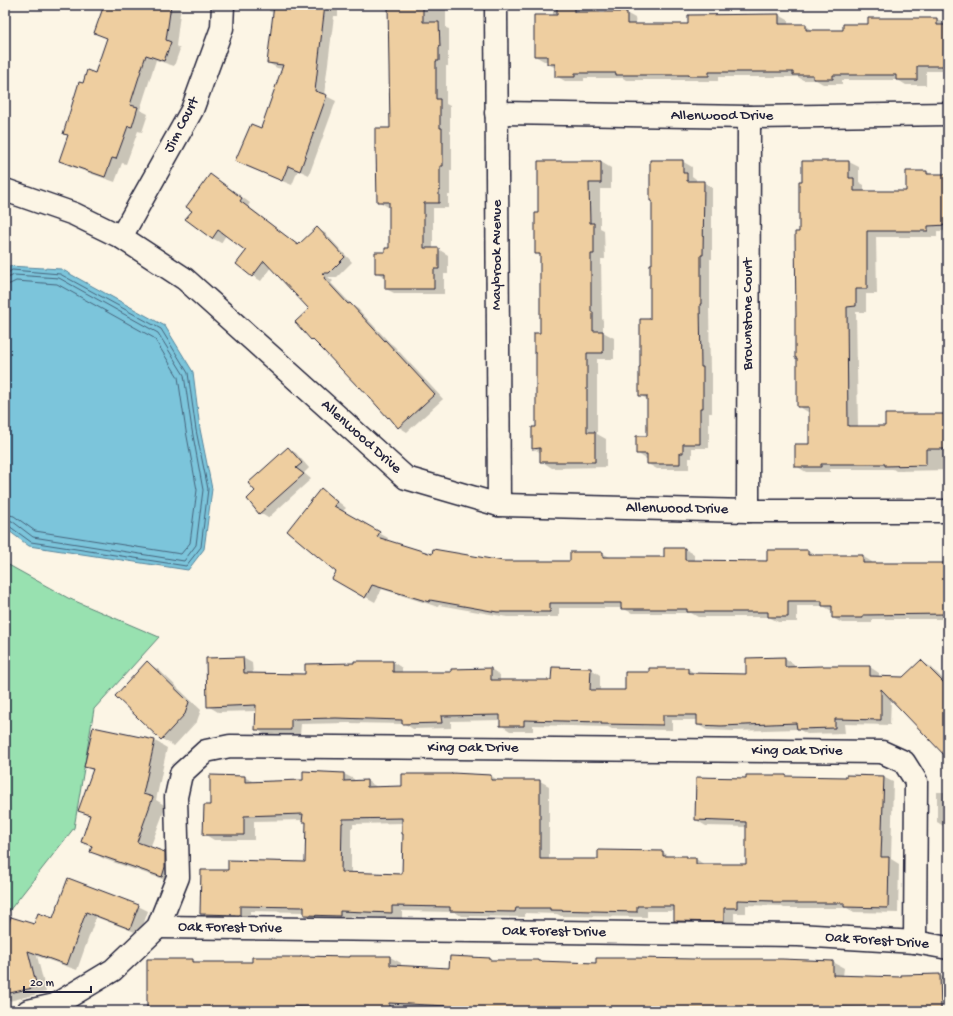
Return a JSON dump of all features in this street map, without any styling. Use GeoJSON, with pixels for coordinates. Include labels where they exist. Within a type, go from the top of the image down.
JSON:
{"type":"FeatureCollection","features":[{"type":"Feature","properties":{"kind":"street","name":"Jim Court"},"geometry":{"type":"LineString","coordinates":[[122,237],[192,110],[222,28],[222,5]]}},
{"type":"Feature","properties":{"kind":"street","name":"Maybrook Avenue"},"geometry":{"type":"LineString","coordinates":[[496,5],[499,505]]}},
{"type":"Feature","properties":{"kind":"street","name":"Allenwood Drive"},"geometry":{"type":"LineString","coordinates":[[496,113],[749,117],[948,114]]}},
{"type":"Feature","properties":{"kind":"street","name":"Brownstone Court"},"geometry":{"type":"LineString","coordinates":[[748,511],[749,117]]}},
{"type":"Feature","properties":{"kind":"street","name":"Allenwood Drive"},"geometry":{"type":"LineString","coordinates":[[5,190],[74,214],[122,237],[185,279],[406,478],[499,505],[748,511],[948,511]]}},
{"type":"Feature","properties":{"kind":"street","name":"King Oak Drive"},"geometry":{"type":"LineString","coordinates":[[28,1011],[55,1005],[112,970],[158,927],[178,878],[176,797],[181,774],[206,751],[230,746],[882,752],[904,762],[916,781],[915,942]]}},
{"type":"Feature","properties":{"kind":"street","name":"Oak Forest Drive"},"geometry":{"type":"LineString","coordinates":[[158,927],[798,935],[915,942],[948,948]]}},
{"type":"Feature","properties":{"kind":"green space"},"geometry":{"type":"Polygon","coordinates":[[[5,563],[68,598],[159,637],[94,709],[74,828],[5,916],[5,563]]]}},
{"type":"Feature","properties":{"kind":"water"},"geometry":{"type":"Polygon","coordinates":[[[9,266],[61,269],[165,326],[193,372],[200,429],[212,489],[204,549],[188,570],[29,546],[5,528],[5,271],[9,266]]]}},
{"type":"Feature","properties":{"kind":"building"},"geometry":{"type":"Polygon","coordinates":[[[104,5],[171,5],[166,40],[171,42],[164,61],[146,55],[130,105],[138,107],[132,127],[128,126],[116,159],[112,158],[105,177],[59,161],[68,135],[63,134],[79,82],[83,83],[87,70],[95,73],[107,38],[94,33],[104,5]]]}},
{"type":"Feature","properties":{"kind":"building"},"geometry":{"type":"Polygon","coordinates":[[[274,5],[325,5],[315,91],[327,95],[300,171],[288,166],[282,181],[235,161],[251,124],[261,128],[283,65],[267,63],[274,5]]]}},
{"type":"Feature","properties":{"kind":"building"},"geometry":{"type":"Polygon","coordinates":[[[388,5],[423,5],[423,22],[439,22],[440,47],[439,61],[436,61],[436,99],[440,99],[440,128],[442,128],[443,166],[440,166],[439,203],[424,203],[424,248],[439,248],[439,269],[434,269],[434,289],[385,289],[385,273],[375,273],[375,252],[385,252],[385,248],[389,248],[389,202],[377,202],[375,148],[375,128],[390,128],[388,5]]]}},
{"type":"Feature","properties":{"kind":"building"},"geometry":{"type":"Polygon","coordinates":[[[557,5],[574,5],[574,12],[627,12],[627,24],[688,24],[688,15],[779,14],[779,24],[806,24],[806,30],[843,30],[843,24],[868,24],[868,18],[937,18],[937,25],[948,25],[948,66],[917,66],[917,80],[896,80],[896,75],[833,75],[833,79],[813,79],[813,75],[793,75],[793,72],[709,72],[709,76],[575,73],[575,77],[555,77],[555,64],[547,64],[547,56],[534,56],[534,15],[557,15],[557,5]]]}},
{"type":"Feature","properties":{"kind":"building"},"geometry":{"type":"Polygon","coordinates":[[[650,160],[683,160],[683,173],[687,173],[687,181],[704,181],[703,255],[701,255],[700,304],[703,408],[700,408],[700,444],[683,444],[683,453],[680,453],[680,464],[647,464],[647,454],[636,454],[636,436],[647,436],[647,396],[639,396],[639,367],[640,319],[650,319],[652,201],[650,201],[650,160]]]}},
{"type":"Feature","properties":{"kind":"building"},"geometry":{"type":"Polygon","coordinates":[[[538,161],[601,161],[601,183],[589,183],[590,223],[594,223],[594,254],[591,254],[591,312],[593,312],[593,331],[603,331],[603,353],[587,353],[587,432],[595,432],[595,462],[540,462],[540,448],[532,449],[532,427],[536,427],[536,353],[534,353],[534,333],[540,333],[540,254],[535,254],[535,213],[538,213],[538,161]]]}},
{"type":"Feature","properties":{"kind":"building"},"geometry":{"type":"Polygon","coordinates":[[[802,161],[849,161],[849,178],[854,178],[854,191],[906,191],[906,171],[927,171],[927,174],[948,174],[948,225],[928,226],[928,231],[867,231],[867,289],[856,289],[856,306],[847,307],[848,426],[885,426],[885,414],[948,414],[948,449],[926,449],[926,465],[885,466],[885,464],[821,464],[821,467],[795,467],[795,444],[809,444],[809,407],[797,407],[797,358],[795,358],[795,232],[799,232],[799,181],[802,181],[802,161]]]}},
{"type":"Feature","properties":{"kind":"building"},"geometry":{"type":"Polygon","coordinates":[[[210,174],[242,198],[240,201],[298,245],[317,227],[345,257],[329,273],[322,273],[325,276],[324,278],[348,304],[350,303],[435,394],[398,428],[360,387],[359,388],[312,339],[311,340],[295,322],[309,309],[264,261],[252,277],[236,264],[246,251],[218,230],[212,239],[185,219],[192,211],[186,207],[210,174]]]}},
{"type":"Feature","properties":{"kind":"building"},"geometry":{"type":"Polygon","coordinates":[[[288,447],[302,463],[296,468],[304,474],[259,514],[247,499],[255,491],[248,483],[288,447]]]}},
{"type":"Feature","properties":{"kind":"building"},"geometry":{"type":"Polygon","coordinates":[[[321,488],[337,502],[334,506],[380,532],[377,537],[432,554],[433,549],[503,561],[570,561],[570,552],[603,552],[603,557],[664,557],[664,548],[685,548],[685,560],[767,561],[767,550],[808,550],[808,555],[863,555],[863,563],[948,563],[948,614],[863,615],[863,618],[832,618],[832,606],[822,606],[822,601],[788,601],[788,617],[768,617],[768,612],[687,612],[687,609],[621,609],[621,603],[550,603],[550,612],[497,612],[430,600],[429,602],[372,585],[365,598],[332,579],[336,572],[287,531],[321,488]]]}},
{"type":"Feature","properties":{"kind":"building"},"geometry":{"type":"Polygon","coordinates":[[[243,657],[244,673],[305,674],[305,664],[354,663],[354,661],[393,661],[393,672],[451,672],[451,669],[491,668],[491,680],[551,680],[552,667],[591,668],[590,690],[625,690],[625,672],[649,672],[649,668],[688,668],[688,673],[746,674],[746,658],[785,657],[785,667],[870,666],[870,676],[903,677],[921,660],[948,687],[948,759],[881,689],[881,720],[835,719],[835,728],[797,729],[796,723],[721,726],[697,725],[697,715],[663,715],[663,725],[601,724],[601,722],[524,720],[524,726],[500,726],[500,715],[441,716],[442,723],[402,724],[402,720],[336,718],[291,719],[291,730],[255,730],[256,705],[207,707],[206,658],[243,657]]]}},
{"type":"Feature","properties":{"kind":"building"},"geometry":{"type":"Polygon","coordinates":[[[147,661],[189,702],[185,714],[161,740],[115,696],[147,661]]]}},
{"type":"Feature","properties":{"kind":"building"},"geometry":{"type":"Polygon","coordinates":[[[93,727],[155,740],[143,794],[153,797],[137,842],[165,852],[165,867],[162,877],[90,852],[92,846],[81,842],[90,815],[78,811],[93,769],[84,767],[93,727]]]}},
{"type":"Feature","properties":{"kind":"building"},"geometry":{"type":"Polygon","coordinates":[[[303,771],[344,773],[344,781],[367,780],[367,787],[402,786],[402,774],[452,773],[491,775],[491,780],[540,780],[540,859],[598,859],[598,850],[663,851],[663,856],[687,856],[687,858],[696,858],[696,864],[746,864],[746,822],[695,820],[696,777],[746,778],[746,775],[846,777],[846,775],[884,776],[881,857],[889,857],[888,908],[844,907],[844,903],[773,903],[773,901],[737,900],[737,908],[724,908],[724,922],[674,921],[674,906],[637,906],[637,912],[516,908],[515,912],[450,911],[450,907],[392,906],[392,913],[340,911],[340,916],[304,915],[304,907],[240,906],[240,915],[200,914],[201,870],[228,870],[228,860],[305,862],[306,822],[302,822],[303,814],[244,816],[244,835],[203,835],[204,805],[210,805],[210,775],[245,776],[245,782],[303,780],[303,771]],[[402,818],[343,819],[341,872],[402,874],[402,818]]]}},
{"type":"Feature","properties":{"kind":"building"},"geometry":{"type":"Polygon","coordinates":[[[68,878],[139,905],[130,929],[86,912],[67,965],[28,951],[37,987],[5,994],[5,932],[11,917],[34,924],[38,913],[53,918],[68,878]]]}},
{"type":"Feature","properties":{"kind":"building"},"geometry":{"type":"Polygon","coordinates":[[[390,956],[390,965],[449,968],[450,956],[490,958],[490,960],[538,960],[596,963],[596,958],[782,959],[833,961],[833,975],[901,977],[901,975],[940,974],[941,1011],[901,1011],[901,1009],[832,1007],[832,1011],[745,1011],[637,1008],[637,1011],[448,1011],[448,1006],[389,1003],[389,1011],[349,1011],[349,1008],[292,1007],[292,1010],[147,1011],[147,959],[193,959],[193,962],[252,962],[252,957],[390,956]]]}}]}
